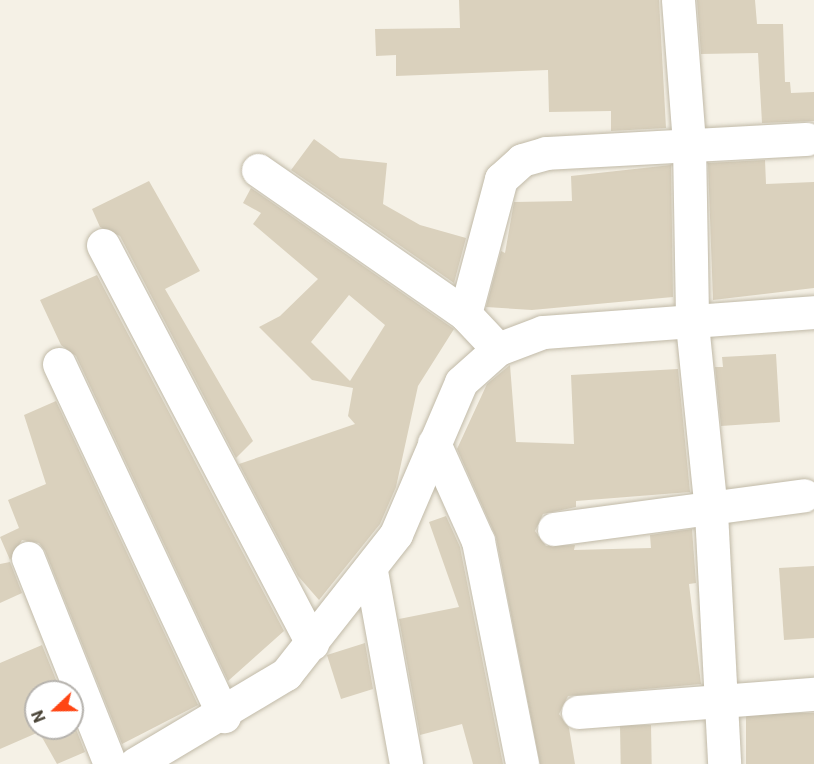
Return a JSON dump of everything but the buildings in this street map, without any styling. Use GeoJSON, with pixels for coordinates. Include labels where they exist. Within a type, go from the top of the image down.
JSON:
{"type":"FeatureCollection","features":[{"type":"Feature","properties":{"kind":"street"},"geometry":{"type":"LineString","coordinates":[[678,0],[689,144],[692,324],[711,512],[719,703],[724,764]]}},
{"type":"Feature","properties":{"kind":"street"},"geometry":{"type":"LineString","coordinates":[[465,314],[501,179],[522,160],[546,153],[807,139]]}},
{"type":"Feature","properties":{"kind":"street"},"geometry":{"type":"LineString","coordinates":[[258,170],[465,314],[498,349]]}},
{"type":"Feature","properties":{"kind":"street"},"geometry":{"type":"LineString","coordinates":[[103,245],[312,643]]}},
{"type":"Feature","properties":{"kind":"street"},"geometry":{"type":"LineString","coordinates":[[135,764],[224,716],[286,674],[371,571],[396,534],[461,382],[498,349],[543,332],[692,324],[814,312]]}},
{"type":"Feature","properties":{"kind":"street"},"geometry":{"type":"LineString","coordinates":[[59,364],[224,716]]}},
{"type":"Feature","properties":{"kind":"street"},"geometry":{"type":"LineString","coordinates":[[434,443],[478,542],[522,764]]}},
{"type":"Feature","properties":{"kind":"street"},"geometry":{"type":"LineString","coordinates":[[554,529],[711,512],[804,495]]}},
{"type":"Feature","properties":{"kind":"street"},"geometry":{"type":"LineString","coordinates":[[28,558],[110,764]]}},
{"type":"Feature","properties":{"kind":"street"},"geometry":{"type":"LineString","coordinates":[[371,571],[406,764]]}},
{"type":"Feature","properties":{"kind":"street"},"geometry":{"type":"LineString","coordinates":[[578,712],[814,694]]}}]}
